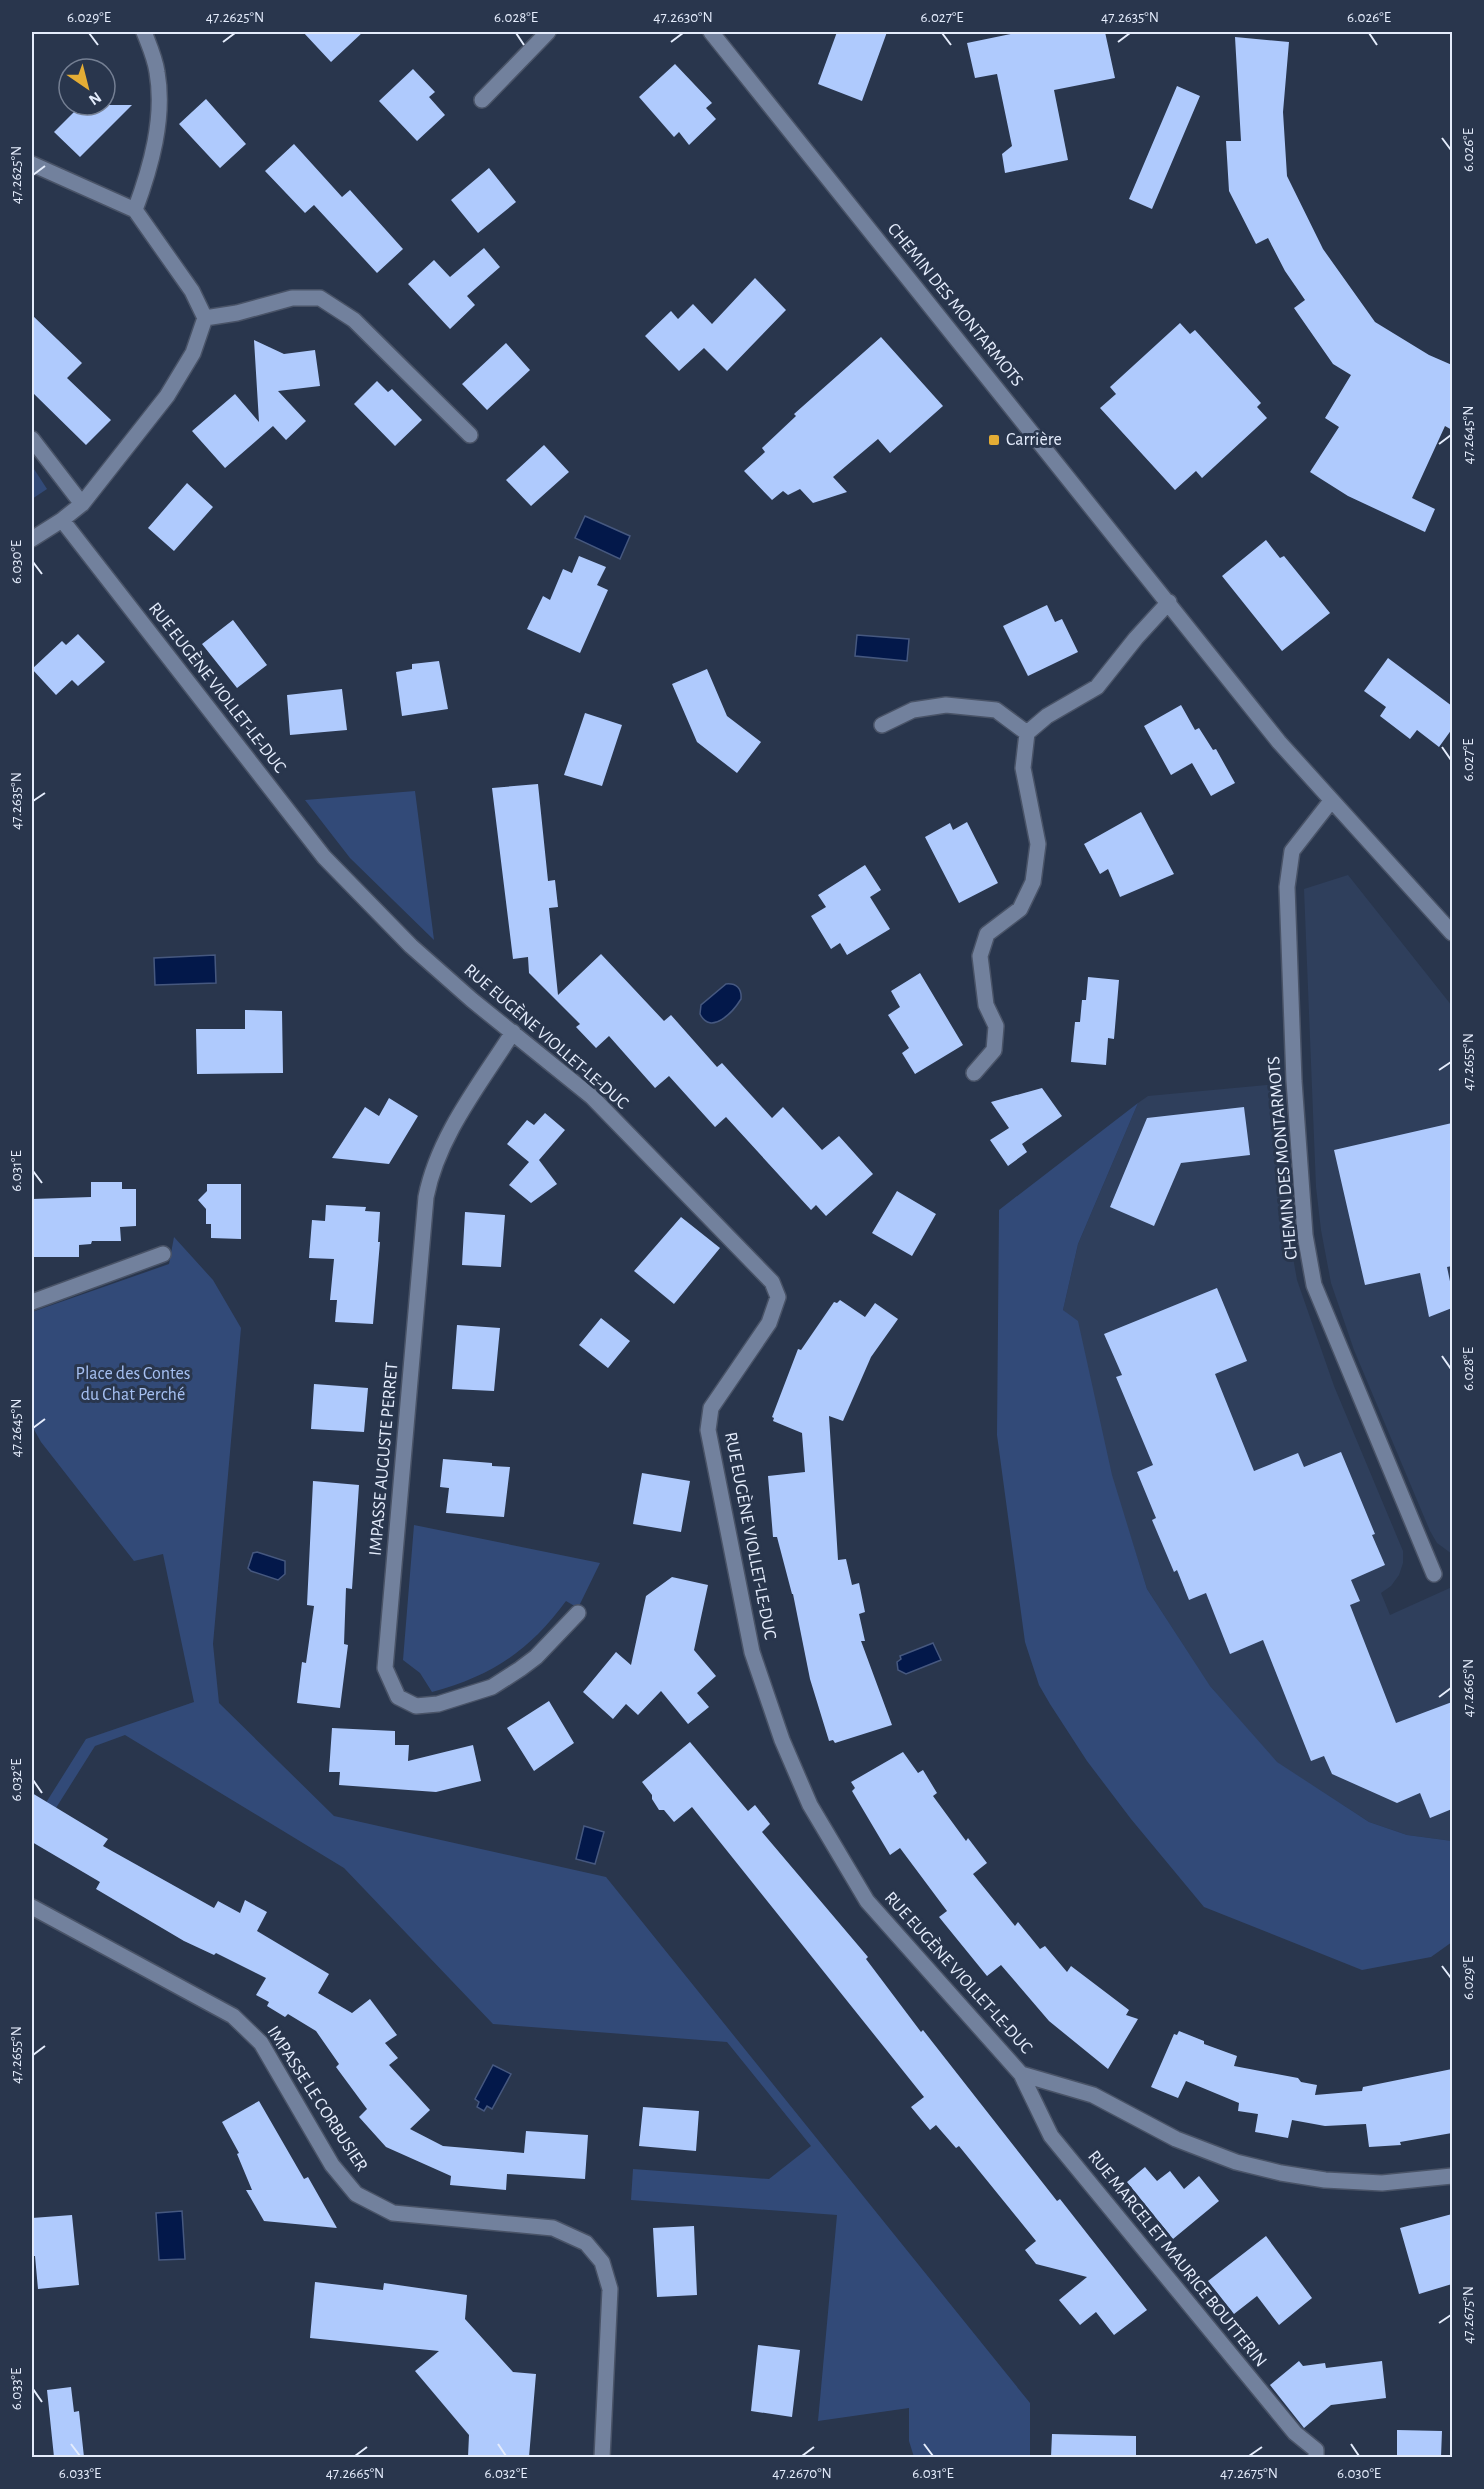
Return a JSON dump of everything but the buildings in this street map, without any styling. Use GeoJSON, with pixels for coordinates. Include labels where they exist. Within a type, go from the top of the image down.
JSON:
{"type":"FeatureCollection","features":[{"type":"Feature","properties":{"kind":"street"},"geometry":{"type":"LineString","coordinates":[[135,210],[149,171],[159,100],[157,70],[144,32]]}},
{"type":"Feature","properties":{"kind":"street"},"geometry":{"type":"LineString","coordinates":[[482,100],[548,32]]}},
{"type":"Feature","properties":{"kind":"street","name":"CHEMIN DES MONTARMOTS"},"geometry":{"type":"LineString","coordinates":[[711,32],[1280,742],[1452,933]]}},
{"type":"Feature","properties":{"kind":"street"},"geometry":{"type":"LineString","coordinates":[[32,164],[135,210],[192,291],[205,318],[193,353],[167,396],[82,504],[32,539]]}},
{"type":"Feature","properties":{"kind":"street"},"geometry":{"type":"LineString","coordinates":[[205,318],[237,313],[292,298],[320,298],[354,320],[470,435]]}},
{"type":"Feature","properties":{"kind":"street"},"geometry":{"type":"LineString","coordinates":[[32,439],[82,504]]}},
{"type":"Feature","properties":{"kind":"street","name":"RUE EUGÈNE VIOLLET-LE-DUC"},"geometry":{"type":"LineString","coordinates":[[62,520],[324,857],[411,946],[472,1000],[592,1097],[772,1282],[778,1297],[769,1323],[711,1408],[708,1430],[753,1652],[782,1740],[810,1804],[867,1901],[1022,2074],[1093,2095],[1176,2139],[1236,2162],[1281,2173],[1325,2180],[1382,2183],[1425,2181],[1452,2176]]}},
{"type":"Feature","properties":{"kind":"street"},"geometry":{"type":"LineString","coordinates":[[975,1073],[994,1050],[996,1026],[986,1005],[980,956],[987,934],[1020,909],[1034,882],[1038,844],[1023,768],[1028,733],[1047,716],[1097,687],[1136,638],[1169,602]]}},
{"type":"Feature","properties":{"kind":"street"},"geometry":{"type":"LineString","coordinates":[[882,725],[913,710],[946,705],[996,710],[1028,733]]}},
{"type":"Feature","properties":{"kind":"street","name":"CHEMIN DES MONTARMOTS"},"geometry":{"type":"LineString","coordinates":[[1331,801],[1292,851],[1287,887],[1294,1081],[1305,1235],[1314,1285],[1434,1574]]}},
{"type":"Feature","properties":{"kind":"street","name":"IMPASSE AUGUSTE PERRET"},"geometry":{"type":"LineString","coordinates":[[513,1032],[442,1147],[430,1174],[426,1197],[385,1668],[398,1696],[416,1706],[438,1704],[492,1687],[520,1669],[536,1657],[578,1613]]}},
{"type":"Feature","properties":{"kind":"street"},"geometry":{"type":"LineString","coordinates":[[32,1302],[163,1254]]}},
{"type":"Feature","properties":{"kind":"street","name":"IMPASSE LE CORBUSIER"},"geometry":{"type":"LineString","coordinates":[[32,1907],[233,2016],[261,2043],[332,2165],[356,2194],[393,2213],[553,2228],[586,2243],[602,2262],[610,2289],[602,2457]]}},
{"type":"Feature","properties":{"kind":"street","name":"RUE MARCEL ET MAURICE BOUTTERIN"},"geometry":{"type":"LineString","coordinates":[[1022,2074],[1051,2136],[1295,2433],[1316,2450],[1316,2457]]}},
{"type":"Feature","properties":{"kind":"shaded area"},"geometry":{"type":"Polygon","coordinates":[[[585,516],[630,536],[620,559],[575,538],[585,516]]]}},
{"type":"Feature","properties":{"kind":"shaded area"},"geometry":{"type":"Polygon","coordinates":[[[857,635],[909,639],[907,661],[855,656],[857,635]]]}},
{"type":"Feature","properties":{"kind":"shaded area"},"geometry":{"type":"Polygon","coordinates":[[[1348,875],[1452,1006],[1452,1554],[1437,1543],[1430,1531],[1354,1350],[1331,1283],[1321,1230],[1316,1187],[1304,889],[1348,875]]]}},
{"type":"Feature","properties":{"kind":"shaded area"},"geometry":{"type":"Polygon","coordinates":[[[215,955],[216,983],[155,985],[154,958],[215,955]]]}},
{"type":"Feature","properties":{"kind":"shaded area"},"geometry":{"type":"Polygon","coordinates":[[[726,984],[738,987],[741,999],[722,1020],[710,1023],[700,1014],[701,1005],[726,984]]]}},
{"type":"Feature","properties":{"kind":"shaded area"},"geometry":{"type":"Polygon","coordinates":[[[1278,1084],[1288,1229],[1297,1280],[1334,1386],[1403,1551],[1403,1563],[1399,1575],[1391,1586],[1381,1593],[1390,1615],[1452,1587],[1452,1841],[1407,1835],[1369,1822],[1276,1762],[1209,1685],[1147,1589],[1111,1475],[1075,1321],[1063,1310],[1078,1244],[1138,1103],[1148,1096],[1278,1084]]]}},
{"type":"Feature","properties":{"kind":"shaded area"},"geometry":{"type":"Polygon","coordinates":[[[257,1552],[285,1561],[285,1574],[278,1580],[251,1571],[248,1568],[253,1553],[257,1552]]]}},
{"type":"Feature","properties":{"kind":"shaded area"},"geometry":{"type":"Polygon","coordinates":[[[933,1643],[941,1660],[906,1674],[898,1670],[897,1662],[901,1659],[900,1656],[933,1643]]]}},
{"type":"Feature","properties":{"kind":"shaded area"},"geometry":{"type":"Polygon","coordinates":[[[584,1826],[604,1832],[595,1864],[576,1859],[584,1826]]]}},
{"type":"Feature","properties":{"kind":"shaded area"},"geometry":{"type":"Polygon","coordinates":[[[493,2065],[511,2074],[492,2109],[487,2106],[484,2111],[477,2107],[479,2102],[475,2099],[493,2065]]]}},
{"type":"Feature","properties":{"kind":"shaded area"},"geometry":{"type":"Polygon","coordinates":[[[182,2211],[185,2259],[159,2260],[156,2213],[182,2211]]]}},
{"type":"Feature","properties":{"kind":"green space"},"geometry":{"type":"Polygon","coordinates":[[[32,466],[47,489],[32,499],[32,466]]]}},
{"type":"Feature","properties":{"kind":"green space"},"geometry":{"type":"Polygon","coordinates":[[[415,791],[434,940],[350,858],[305,800],[415,791]]]}},
{"type":"Feature","properties":{"kind":"green space"},"geometry":{"type":"Polygon","coordinates":[[[1138,1103],[1078,1244],[1063,1310],[1078,1321],[1112,1475],[1147,1589],[1210,1686],[1277,1762],[1369,1822],[1407,1835],[1452,1841],[1452,1942],[1431,1957],[1362,1970],[1204,1907],[1131,1819],[1087,1761],[1039,1685],[1025,1642],[997,1435],[999,1210],[1138,1103]]]}},
{"type":"Feature","properties":{"kind":"green space","name":"Place des Contes du Chat Perché"},"geometry":{"type":"Polygon","coordinates":[[[174,1237],[213,1280],[241,1328],[213,1644],[219,1703],[334,1816],[606,1877],[1030,2403],[1030,2457],[914,2457],[909,2441],[909,2408],[818,2421],[837,2215],[631,2200],[633,2169],[769,2179],[811,2146],[727,2042],[493,2024],[344,1868],[125,1735],[95,1746],[32,1846],[32,1825],[86,1739],[194,1702],[163,1554],[134,1561],[41,1442],[32,1426],[32,1312],[169,1264],[174,1237]]]}},
{"type":"Feature","properties":{"kind":"green space"},"geometry":{"type":"Polygon","coordinates":[[[414,1525],[600,1563],[578,1608],[566,1601],[538,1634],[508,1659],[473,1678],[432,1692],[420,1673],[403,1660],[414,1525]]]}},
{"type":"Feature","properties":{"kind":"place","name":"Carrière"},"geometry":{"type":"Point","coordinates":[994,440]}}]}
